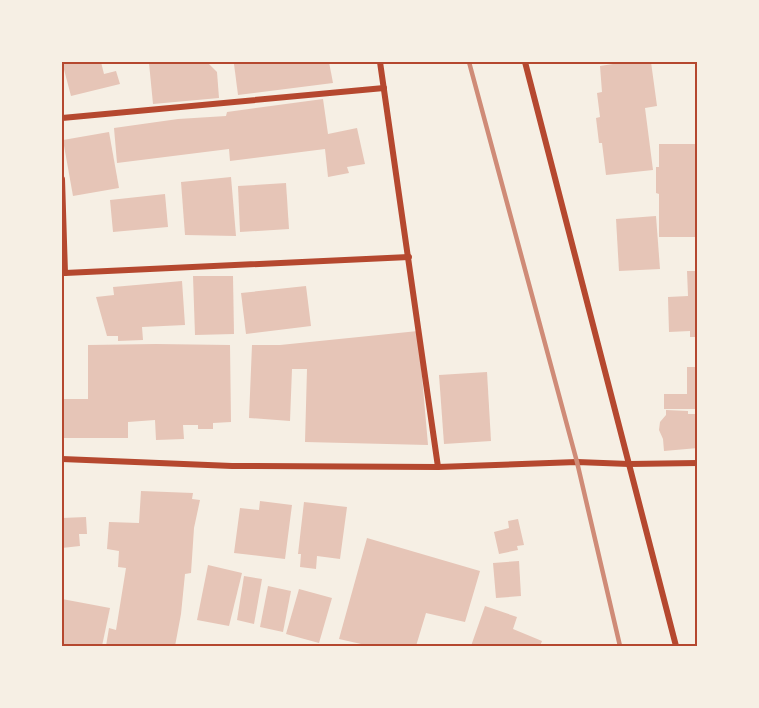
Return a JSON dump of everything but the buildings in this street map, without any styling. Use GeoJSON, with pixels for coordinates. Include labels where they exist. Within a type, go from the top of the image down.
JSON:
{"type":"FeatureCollection","features":[{"type":"Feature","properties":{"kind":"street"},"geometry":{"type":"LineString","coordinates":[[380,62],[438,467]]}},
{"type":"Feature","properties":{"kind":"street"},"geometry":{"type":"LineString","coordinates":[[525,62],[676,646]]}},
{"type":"Feature","properties":{"kind":"street"},"geometry":{"type":"LineString","coordinates":[[62,117],[384,88]]}},
{"type":"Feature","properties":{"kind":"street"},"geometry":{"type":"LineString","coordinates":[[62,179],[64,273],[409,256]]}},
{"type":"Feature","properties":{"kind":"street"},"geometry":{"type":"LineString","coordinates":[[62,459],[232,466],[438,467],[577,462],[629,465],[698,463]]}},
{"type":"Feature","properties":{"kind":"railway"},"geometry":{"type":"LineString","coordinates":[[469,62],[577,462],[620,646]]}}]}
